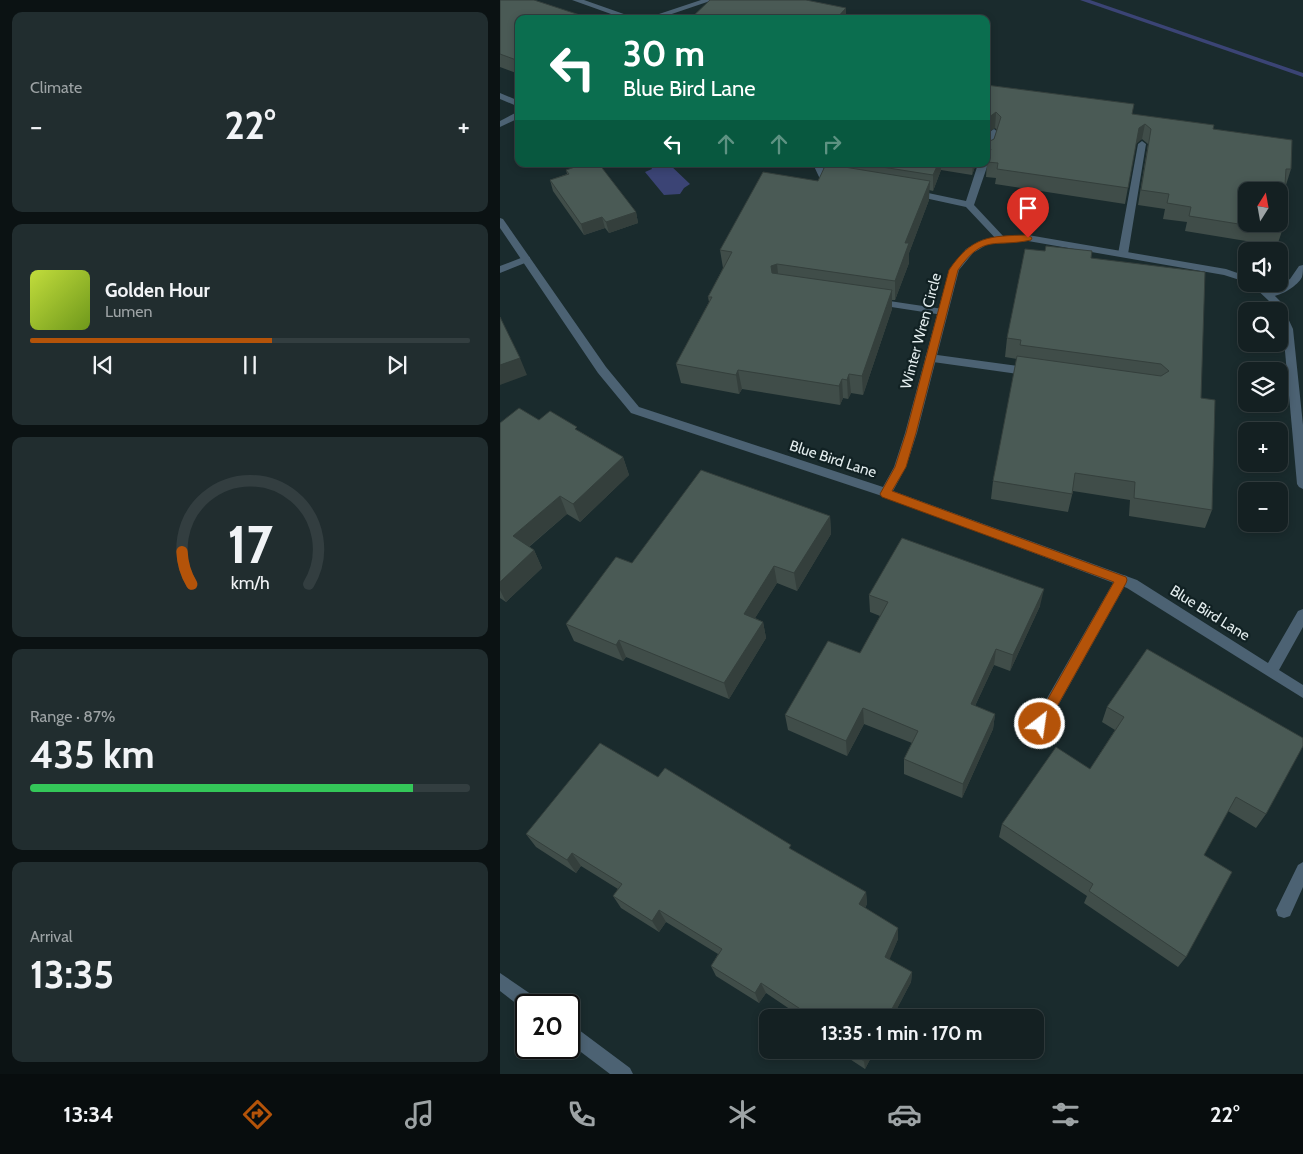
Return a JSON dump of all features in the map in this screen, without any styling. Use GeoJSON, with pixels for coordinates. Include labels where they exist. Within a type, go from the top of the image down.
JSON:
{"type":"FeatureCollection","features":[{"type":"Feature","properties":{"kind":"street"},"geometry":{"type":"LineString","coordinates":[[576,0],[622,15]]}},
{"type":"Feature","properties":{"kind":"street"},"geometry":{"type":"LineString","coordinates":[[661,15],[709,0]]}},
{"type":"Feature","properties":{"kind":"street"},"geometry":{"type":"LineString","coordinates":[[500,96],[515,102]]}},
{"type":"Feature","properties":{"kind":"street"},"geometry":{"type":"LineString","coordinates":[[500,124],[515,116]]}},
{"type":"Feature","properties":{"kind":"street"},"geometry":{"type":"LineString","coordinates":[[990,143],[994,132]]}},
{"type":"Feature","properties":{"kind":"street"},"geometry":{"type":"LineString","coordinates":[[1124,254],[1142,144]]}},
{"type":"Feature","properties":{"kind":"street"},"geometry":{"type":"LineString","coordinates":[[818,167],[823,177],[842,180]]}},
{"type":"Feature","properties":{"kind":"street"},"geometry":{"type":"LineString","coordinates":[[969,205],[982,167]]}},
{"type":"Feature","properties":{"kind":"street"},"geometry":{"type":"LineString","coordinates":[[901,190],[969,205],[1001,239]]}},
{"type":"Feature","properties":{"kind":"street","name":"Blue Bird Lane"},"geometry":{"type":"LineString","coordinates":[[500,221],[602,370],[635,410],[886,494],[1132,584],[1303,692]]}},
{"type":"Feature","properties":{"kind":"street","name":"Winter Wren Circle"},"geometry":{"type":"LineString","coordinates":[[886,494],[900,467],[954,270],[965,254],[979,244],[1001,239],[1028,238],[1226,272],[1238,276]]}},
{"type":"Feature","properties":{"kind":"street"},"geometry":{"type":"LineString","coordinates":[[500,270],[526,259]]}},
{"type":"Feature","properties":{"kind":"street"},"geometry":{"type":"LineString","coordinates":[[1271,294],[1294,281],[1303,268]]}},
{"type":"Feature","properties":{"kind":"street"},"geometry":{"type":"LineString","coordinates":[[1268,292],[1282,311],[1288,329],[1299,395],[1303,484]]}},
{"type":"Feature","properties":{"kind":"street"},"geometry":{"type":"LineString","coordinates":[[866,301],[943,312]]}},
{"type":"Feature","properties":{"kind":"street"},"geometry":{"type":"LineString","coordinates":[[930,358],[1048,374]]}},
{"type":"Feature","properties":{"kind":"street"},"geometry":{"type":"LineString","coordinates":[[1040,724],[1122,580]]}},
{"type":"Feature","properties":{"kind":"street"},"geometry":{"type":"LineString","coordinates":[[1271,671],[1303,615]]}},
{"type":"Feature","properties":{"kind":"street"},"geometry":{"type":"LineString","coordinates":[[1284,910],[1303,870]]}},
{"type":"Feature","properties":{"kind":"street"},"geometry":{"type":"LineString","coordinates":[[500,981],[517,994]]}},
{"type":"Feature","properties":{"kind":"street"},"geometry":{"type":"LineString","coordinates":[[580,1041],[624,1074]]}},
{"type":"Feature","properties":{"kind":"water"},"geometry":{"type":"Polygon","coordinates":[[[651,167],[672,167],[690,184],[680,194],[664,195],[645,172],[652,169],[651,167]]]}},
{"type":"Feature","properties":{"kind":"building"},"geometry":{"type":"Polygon","coordinates":[[[500,0],[534,0],[580,15],[515,15],[515,60],[500,54],[500,0]]]}},
{"type":"Feature","properties":{"kind":"building"},"geometry":{"type":"Polygon","coordinates":[[[710,0],[806,0],[846,8],[840,15],[694,15],[710,0]]]}},
{"type":"Feature","properties":{"kind":"building"},"geometry":{"type":"Polygon","coordinates":[[[990,86],[1134,104],[1132,114],[1214,125],[1213,129],[1292,140],[1291,169],[1286,169],[1285,182],[1238,182],[1238,224],[1189,216],[1191,207],[1167,203],[1169,194],[1141,190],[1151,129],[1145,124],[1139,128],[1128,188],[997,169],[998,163],[990,162],[990,141],[994,139],[1001,117],[996,112],[990,116],[990,86]]]}},
{"type":"Feature","properties":{"kind":"building"},"geometry":{"type":"Polygon","coordinates":[[[575,167],[601,167],[636,212],[606,222],[602,217],[581,224],[550,180],[569,174],[566,170],[575,167]]]}},
{"type":"Feature","properties":{"kind":"building"},"geometry":{"type":"Polygon","coordinates":[[[825,167],[844,167],[930,181],[905,243],[909,243],[895,281],[777,264],[771,266],[772,273],[892,290],[862,376],[849,374],[847,380],[842,379],[839,386],[738,370],[736,375],[676,364],[712,297],[708,297],[732,252],[720,250],[763,172],[818,181],[825,167]]]}},
{"type":"Feature","properties":{"kind":"building"},"geometry":{"type":"Polygon","coordinates":[[[882,167],[937,167],[933,175],[882,167]]]}},
{"type":"Feature","properties":{"kind":"building"},"geometry":{"type":"Polygon","coordinates":[[[1046,246],[1092,251],[1091,258],[1205,272],[1201,398],[1215,400],[1212,510],[1134,498],[1135,482],[1075,473],[1072,494],[993,481],[1017,356],[1161,376],[1169,371],[1161,364],[1020,345],[1021,340],[1007,338],[1025,249],[1045,251],[1046,246]]]}},
{"type":"Feature","properties":{"kind":"building"},"geometry":{"type":"Polygon","coordinates":[[[500,317],[520,358],[500,365],[500,317]]]}},
{"type":"Feature","properties":{"kind":"building"},"geometry":{"type":"Polygon","coordinates":[[[519,408],[539,420],[550,411],[577,427],[575,429],[623,457],[573,504],[560,496],[513,536],[534,550],[500,582],[500,423],[519,408]]]}},
{"type":"Feature","properties":{"kind":"building"},"geometry":{"type":"Polygon","coordinates":[[[701,470],[830,516],[794,573],[774,566],[744,614],[763,622],[724,683],[619,640],[616,645],[566,624],[616,557],[632,563],[701,470]]]}},
{"type":"Feature","properties":{"kind":"building"},"geometry":{"type":"Polygon","coordinates":[[[902,538],[1044,589],[1013,655],[996,649],[971,704],[995,714],[963,784],[904,759],[918,731],[863,708],[846,741],[785,715],[828,641],[860,653],[888,602],[869,595],[902,538]]]}},
{"type":"Feature","properties":{"kind":"building"},"geometry":{"type":"Polygon","coordinates":[[[1147,649],[1303,738],[1303,746],[1266,814],[1236,797],[1204,855],[1232,872],[1186,957],[1089,891],[1093,884],[1002,824],[1056,747],[1090,769],[1124,717],[1107,707],[1147,649]]]}},
{"type":"Feature","properties":{"kind":"building"},"geometry":{"type":"Polygon","coordinates":[[[600,743],[658,777],[665,768],[791,845],[789,848],[866,892],[859,904],[898,928],[885,957],[912,972],[892,1009],[800,1009],[761,983],[755,993],[711,966],[722,949],[659,910],[652,921],[613,896],[622,884],[572,853],[567,860],[526,834],[600,743]]]}},
{"type":"Feature","properties":{"kind":"waterway"},"geometry":{"type":"LineString","coordinates":[[1083,0],[1303,75]]}},
{"type":"Feature","properties":{"kind":"route"},"geometry":{"type":"LineString","coordinates":[[1028,238],[1001,239],[979,244],[965,254],[954,270],[911,433],[900,467],[886,494],[1122,580],[1040,724]]}}]}
